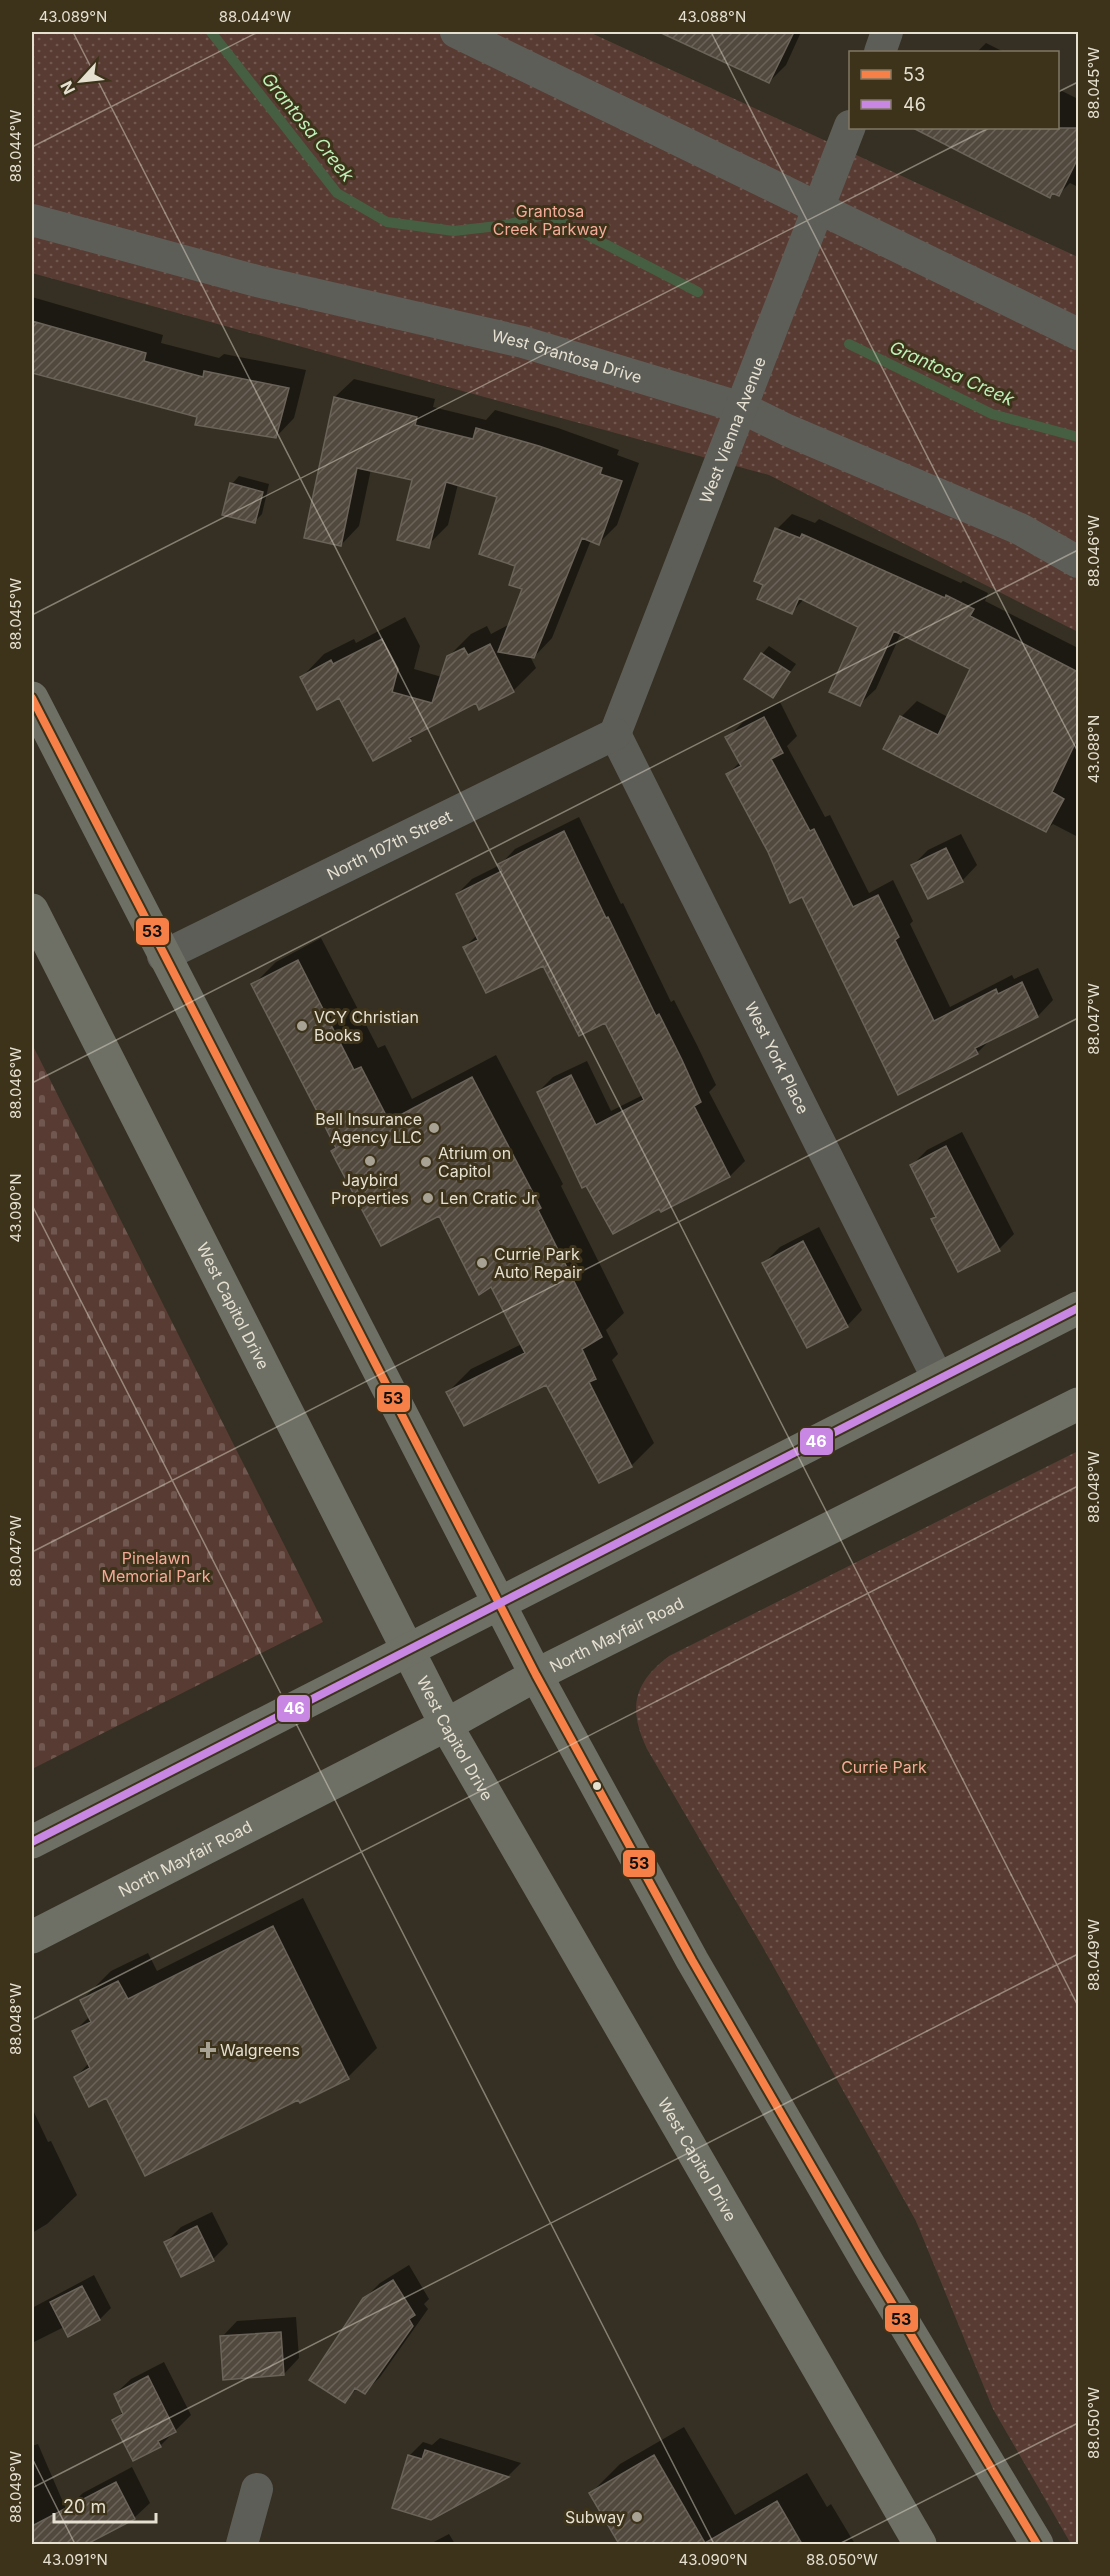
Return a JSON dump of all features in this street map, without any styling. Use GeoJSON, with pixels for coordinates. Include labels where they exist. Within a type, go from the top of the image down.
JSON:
{"type":"FeatureCollection","features":[{"type":"Feature","properties":{"kind":"main road"},"geometry":{"type":"LineString","coordinates":[[32,698],[163,956],[536,1675],[692,1960],[863,2254],[1037,2544]]}},
{"type":"Feature","properties":{"kind":"main road","name":"West Capitol Drive"},"geometry":{"type":"LineString","coordinates":[[32,910],[446,1725],[920,2544]]}},
{"type":"Feature","properties":{"kind":"main road"},"geometry":{"type":"LineString","coordinates":[[32,1842],[1078,1308]]}},
{"type":"Feature","properties":{"kind":"main road","name":"North Mayfair Road"},"geometry":{"type":"LineString","coordinates":[[32,1937],[446,1725],[536,1675],[1078,1404]]}},
{"type":"Feature","properties":{"kind":"street"},"geometry":{"type":"LineString","coordinates":[[456,32],[1078,334]]}},
{"type":"Feature","properties":{"kind":"street"},"geometry":{"type":"LineString","coordinates":[[880,51],[887,32]]}},
{"type":"Feature","properties":{"kind":"street","name":"West Vienna Avenue"},"geometry":{"type":"LineString","coordinates":[[615,734],[849,129]]}},
{"type":"Feature","properties":{"kind":"street","name":"West Grantosa Drive"},"geometry":{"type":"LineString","coordinates":[[32,220],[257,281],[523,342],[742,408],[787,430],[1020,529],[1078,562]]}},
{"type":"Feature","properties":{"kind":"street","name":"North 107th Street"},"geometry":{"type":"LineString","coordinates":[[163,956],[615,734]]}},
{"type":"Feature","properties":{"kind":"street","name":"West York Place"},"geometry":{"type":"LineString","coordinates":[[615,734],[938,1379]]}},
{"type":"Feature","properties":{"kind":"street"},"geometry":{"type":"LineString","coordinates":[[242,2544],[258,2489]]}},
{"type":"Feature","properties":{"kind":"green space","name":"Grantosa Creek Parkway"},"geometry":{"type":"Polygon","coordinates":[[[32,32],[589,32],[1078,257],[1078,632],[769,475],[32,273],[32,32]]]}},
{"type":"Feature","properties":{"kind":"green space","name":"Pinelawn Memorial Park"},"geometry":{"type":"Polygon","coordinates":[[[32,1044],[323,1622],[32,1769],[32,1044]]]}},
{"type":"Feature","properties":{"kind":"green space","name":"Currie Park"},"geometry":{"type":"Polygon","coordinates":[[[1078,1451],[1078,2544],[1071,2544],[993,2409],[916,2221],[761,1944],[647,1749],[637,1721],[636,1709],[641,1687],[657,1666],[669,1656],[1078,1451]]]}},
{"type":"Feature","properties":{"kind":"building"},"geometry":{"type":"Polygon","coordinates":[[[659,32],[794,32],[769,83],[659,32]]]}},
{"type":"Feature","properties":{"kind":"building"},"geometry":{"type":"Polygon","coordinates":[[[1078,128],[1078,158],[1059,196],[1052,193],[1050,198],[915,129],[1078,128]]]}},
{"type":"Feature","properties":{"kind":"building"},"geometry":{"type":"Polygon","coordinates":[[[32,321],[146,353],[144,361],[203,377],[204,371],[289,388],[276,438],[195,425],[197,417],[32,373],[32,321]]]}},
{"type":"Feature","properties":{"kind":"building"},"geometry":{"type":"Polygon","coordinates":[[[334,397],[417,417],[415,425],[473,439],[476,428],[539,446],[602,468],[600,474],[622,481],[599,545],[582,538],[534,658],[498,652],[522,589],[509,585],[515,566],[479,554],[497,497],[446,482],[429,548],[397,540],[412,480],[357,468],[341,546],[304,538],[334,397]]]}},
{"type":"Feature","properties":{"kind":"building"},"geometry":{"type":"Polygon","coordinates":[[[230,483],[263,492],[255,523],[222,515],[230,483]]]}},
{"type":"Feature","properties":{"kind":"building"},"geometry":{"type":"Polygon","coordinates":[[[775,528],[800,538],[802,534],[945,598],[946,595],[974,609],[970,616],[1078,672],[1078,737],[1052,792],[1064,799],[1046,832],[883,749],[900,716],[938,735],[970,669],[894,631],[860,706],[829,692],[858,627],[799,598],[792,614],[757,599],[763,585],[754,581],[775,528]]]}},
{"type":"Feature","properties":{"kind":"building"},"geometry":{"type":"Polygon","coordinates":[[[382,639],[398,669],[392,692],[432,703],[447,656],[464,648],[468,655],[490,644],[514,692],[479,710],[476,703],[409,738],[411,741],[373,761],[339,698],[317,710],[300,677],[331,660],[333,664],[382,639]]]}},
{"type":"Feature","properties":{"kind":"building"},"geometry":{"type":"Polygon","coordinates":[[[761,653],[790,672],[773,698],[744,679],[761,653]]]}},
{"type":"Feature","properties":{"kind":"building"},"geometry":{"type":"Polygon","coordinates":[[[764,717],[783,753],[771,759],[810,831],[814,829],[853,907],[878,895],[899,937],[895,940],[934,1021],[996,989],[998,994],[1022,982],[1038,1017],[975,1048],[978,1054],[898,1095],[802,897],[790,903],[768,852],[726,774],[741,766],[725,737],[764,717]]]}},
{"type":"Feature","properties":{"kind":"building"},"geometry":{"type":"Polygon","coordinates":[[[564,831],[656,1016],[659,1014],[682,1060],[701,1102],[694,1106],[730,1177],[661,1212],[659,1209],[613,1234],[586,1186],[582,1188],[537,1092],[571,1075],[596,1125],[644,1100],[605,1023],[579,1036],[543,966],[486,993],[463,947],[478,940],[456,894],[502,871],[498,864],[564,831]]]}},
{"type":"Feature","properties":{"kind":"building"},"geometry":{"type":"Polygon","coordinates":[[[946,848],[963,882],[928,899],[911,865],[946,848]]]}},
{"type":"Feature","properties":{"kind":"building"},"geometry":{"type":"Polygon","coordinates":[[[298,960],[354,1070],[361,1067],[389,1121],[472,1077],[541,1208],[538,1210],[602,1337],[582,1349],[596,1379],[589,1382],[632,1467],[599,1483],[546,1385],[464,1426],[446,1392],[525,1353],[491,1287],[479,1295],[439,1216],[381,1246],[331,1151],[336,1148],[251,984],[298,960]]]}},
{"type":"Feature","properties":{"kind":"building"},"geometry":{"type":"Polygon","coordinates":[[[946,1146],[1000,1251],[958,1272],[931,1219],[936,1217],[910,1165],[946,1146]]]}},
{"type":"Feature","properties":{"kind":"building"},"geometry":{"type":"Polygon","coordinates":[[[803,1241],[848,1327],[807,1348],[762,1263],[803,1241]]]}},
{"type":"Feature","properties":{"kind":"building","name":"Walgreens"},"geometry":{"type":"Polygon","coordinates":[[[273,1926],[349,2079],[300,2103],[298,2100],[145,2176],[106,2098],[89,2107],[74,2077],[90,2068],[72,2031],[91,2022],[80,2000],[118,1981],[128,1999],[273,1926]]]}},
{"type":"Feature","properties":{"kind":"building"},"geometry":{"type":"Polygon","coordinates":[[[197,2226],[214,2261],[181,2277],[164,2242],[197,2226]]]}},
{"type":"Feature","properties":{"kind":"building"},"geometry":{"type":"Polygon","coordinates":[[[393,2280],[415,2315],[409,2319],[413,2326],[365,2394],[355,2388],[345,2403],[309,2380],[363,2298],[393,2280]]]}},
{"type":"Feature","properties":{"kind":"building"},"geometry":{"type":"Polygon","coordinates":[[[82,2286],[100,2320],[68,2337],[50,2302],[82,2286]]]}},
{"type":"Feature","properties":{"kind":"building"},"geometry":{"type":"Polygon","coordinates":[[[281,2332],[284,2375],[223,2380],[220,2336],[281,2332]]]}},
{"type":"Feature","properties":{"kind":"building"},"geometry":{"type":"Polygon","coordinates":[[[148,2376],[176,2432],[158,2441],[161,2447],[133,2461],[112,2420],[123,2414],[114,2394],[148,2376]]]}},
{"type":"Feature","properties":{"kind":"building"},"geometry":{"type":"Polygon","coordinates":[[[425,2450],[509,2477],[431,2520],[392,2508],[408,2455],[422,2459],[425,2450]]]}},
{"type":"Feature","properties":{"kind":"building"},"geometry":{"type":"Polygon","coordinates":[[[654,2455],[705,2543],[777,2501],[802,2544],[619,2544],[589,2493],[654,2455]]]}},
{"type":"Feature","properties":{"kind":"building"},"geometry":{"type":"Polygon","coordinates":[[[116,2482],[135,2519],[87,2544],[32,2544],[32,2526],[116,2482]]]}},
{"type":"Feature","properties":{"kind":"waterway","name":"Grantosa Creek"},"geometry":{"type":"LineString","coordinates":[[211,32],[337,193],[387,222],[454,231],[506,225],[547,214],[698,292]]}},
{"type":"Feature","properties":{"kind":"waterway","name":"Grantosa Creek"},"geometry":{"type":"LineString","coordinates":[[849,344],[992,414],[1078,437]]}},
{"type":"Feature","properties":{"kind":"transit line","name":"53"},"geometry":{"type":"LineString","coordinates":[[32,698],[536,1675],[692,1960],[869,2265],[1037,2544]]}},
{"type":"Feature","properties":{"kind":"transit line","name":"46"},"geometry":{"type":"LineString","coordinates":[[32,1842],[1078,1308]]}},
{"type":"Feature","properties":{"kind":"place","name":"VCY Christian Books"},"geometry":{"type":"Point","coordinates":[302,1026]}},
{"type":"Feature","properties":{"kind":"place","name":"Bell Insurance Agency LLC"},"geometry":{"type":"Point","coordinates":[434,1128]}},
{"type":"Feature","properties":{"kind":"place","name":"Jaybird Properties"},"geometry":{"type":"Point","coordinates":[370,1161]}},
{"type":"Feature","properties":{"kind":"place","name":"Atrium on Capitol"},"geometry":{"type":"Point","coordinates":[426,1162]}},
{"type":"Feature","properties":{"kind":"place","name":"Len Cratic Jr"},"geometry":{"type":"Point","coordinates":[428,1198]}},
{"type":"Feature","properties":{"kind":"place","name":"Currie Park Auto Repair"},"geometry":{"type":"Point","coordinates":[482,1263]}},
{"type":"Feature","properties":{"kind":"place","name":"Walgreens"},"geometry":{"type":"Point","coordinates":[208,2050]}},
{"type":"Feature","properties":{"kind":"place","name":"Subway"},"geometry":{"type":"Point","coordinates":[637,2517]}}]}
